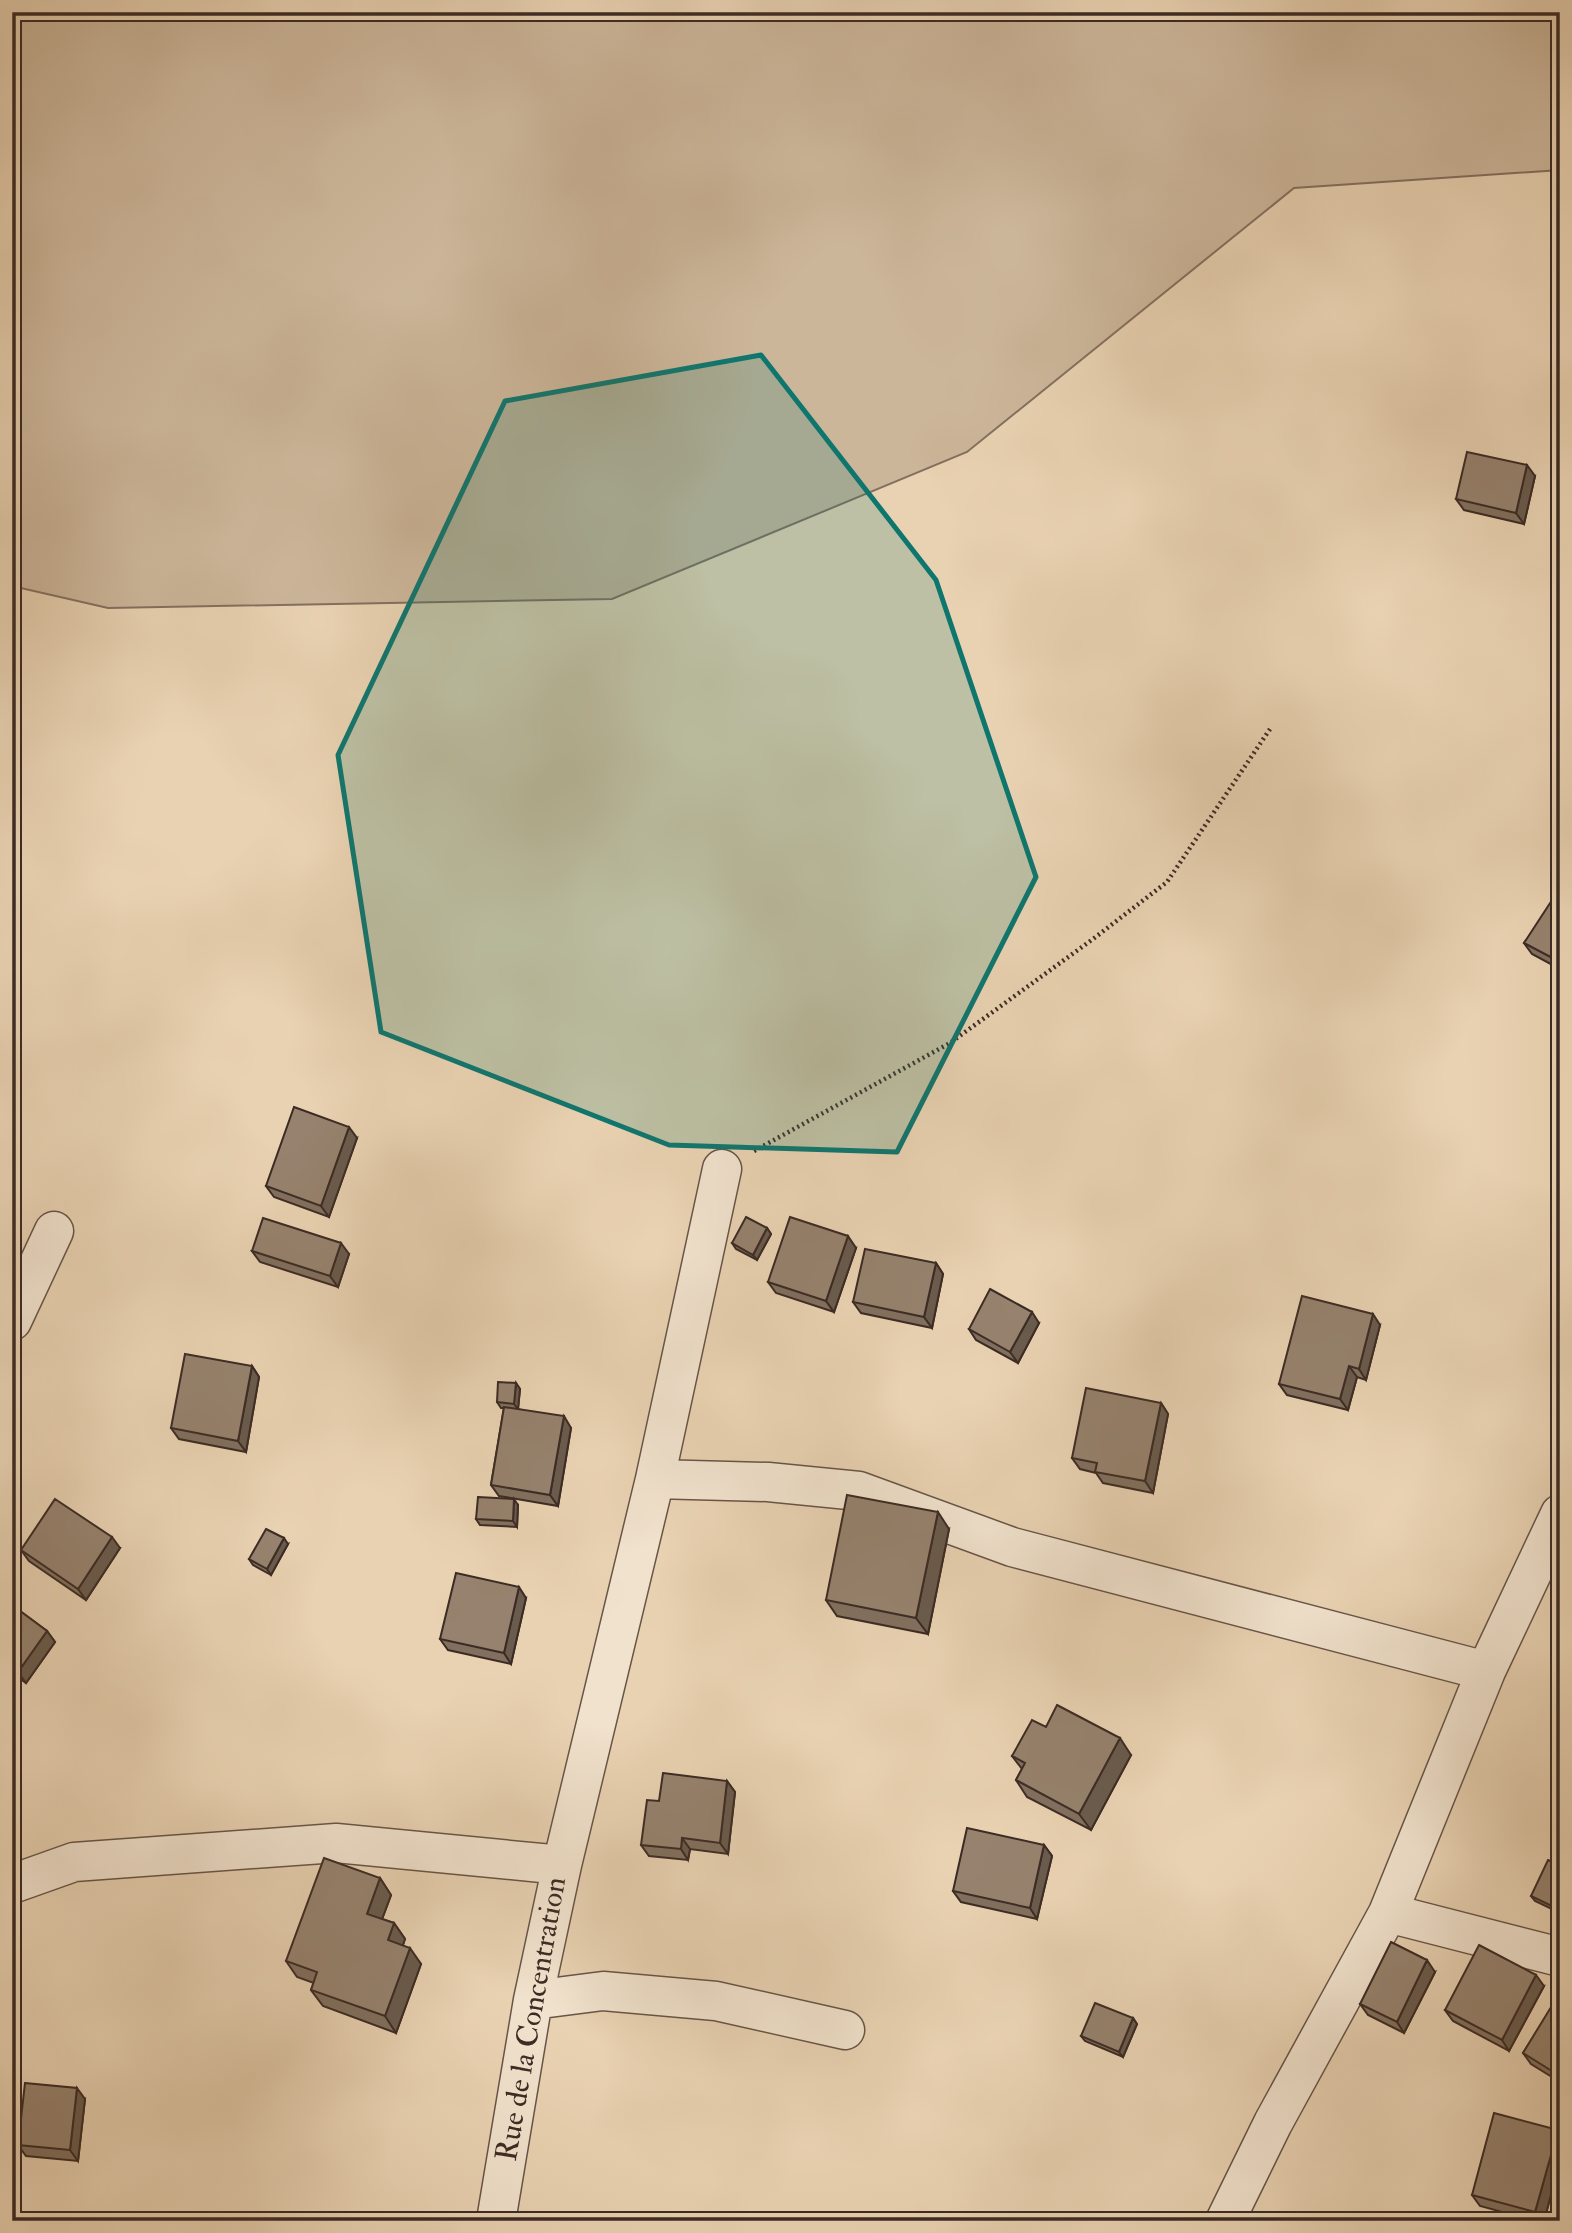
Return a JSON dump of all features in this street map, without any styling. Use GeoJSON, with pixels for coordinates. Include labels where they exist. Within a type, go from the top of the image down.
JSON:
{"type":"FeatureCollection","features":[{"type":"Feature","properties":{"kind":"street"},"geometry":{"type":"LineString","coordinates":[[562,1865],[655,1479],[722,1169]]}},
{"type":"Feature","properties":{"kind":"street"},"geometry":{"type":"LineString","coordinates":[[12,1321],[54,1231]]}},
{"type":"Feature","properties":{"kind":"street"},"geometry":{"type":"LineString","coordinates":[[655,1479],[768,1482],[859,1491],[1012,1546],[1486,1671]]}},
{"type":"Feature","properties":{"kind":"street"},"geometry":{"type":"LineString","coordinates":[[1225,2221],[1273,2123],[1388,1913],[1486,1671],[1560,1514]]}},
{"type":"Feature","properties":{"kind":"street","name":"Rue de la Concentration"},"geometry":{"type":"LineString","coordinates":[[12,1884],[75,1862],[335,1843],[562,1865],[533,2000],[496,2221]]}},
{"type":"Feature","properties":{"kind":"street"},"geometry":{"type":"LineString","coordinates":[[1388,1913],[1560,1957]]}},
{"type":"Feature","properties":{"kind":"street"},"geometry":{"type":"LineString","coordinates":[[533,2000],[603,1991],[716,2001],[845,2030]]}},
{"type":"Feature","properties":{"kind":"path"},"geometry":{"type":"LineString","coordinates":[[722,1169],[950,1043],[1167,882],[1270,729]]}},
{"type":"Feature","properties":{"kind":"highlighted area"},"geometry":{"type":"Polygon","coordinates":[[[761,355],[936,580],[1036,877],[897,1152],[669,1145],[381,1032],[338,755],[505,401],[761,355]]]}},
{"type":"Feature","properties":{"kind":"shaded area"},"geometry":{"type":"Polygon","coordinates":[[[12,12],[1560,12],[1560,170],[1294,188],[967,452],[612,599],[108,608],[12,586],[12,12]]]}},
{"type":"Feature","properties":{"kind":"building"},"geometry":{"type":"Polygon","coordinates":[[[1467,452],[1527,465],[1516,513],[1456,499],[1467,452]]]}},
{"type":"Feature","properties":{"kind":"building"},"geometry":{"type":"Polygon","coordinates":[[[1554,897],[1560,900],[1560,962],[1524,943],[1554,897]]]}},
{"type":"Feature","properties":{"kind":"building"},"geometry":{"type":"Polygon","coordinates":[[[294,1107],[349,1127],[321,1206],[266,1186],[294,1107]]]}},
{"type":"Feature","properties":{"kind":"building"},"geometry":{"type":"Polygon","coordinates":[[[746,1217],[767,1228],[753,1255],[732,1243],[746,1217]]]}},
{"type":"Feature","properties":{"kind":"building"},"geometry":{"type":"Polygon","coordinates":[[[790,1217],[848,1236],[826,1301],[768,1282],[790,1217]]]}},
{"type":"Feature","properties":{"kind":"building"},"geometry":{"type":"Polygon","coordinates":[[[263,1218],[341,1243],[330,1276],[252,1251],[263,1218]]]}},
{"type":"Feature","properties":{"kind":"building"},"geometry":{"type":"Polygon","coordinates":[[[865,1249],[936,1263],[924,1317],[853,1302],[865,1249]]]}},
{"type":"Feature","properties":{"kind":"building"},"geometry":{"type":"Polygon","coordinates":[[[990,1289],[1032,1312],[1010,1352],[969,1329],[990,1289]]]}},
{"type":"Feature","properties":{"kind":"building"},"geometry":{"type":"Polygon","coordinates":[[[1302,1296],[1373,1314],[1359,1369],[1349,1366],[1340,1399],[1279,1384],[1302,1296]]]}},
{"type":"Feature","properties":{"kind":"building"},"geometry":{"type":"Polygon","coordinates":[[[185,1354],[252,1366],[238,1441],[171,1428],[185,1354]]]}},
{"type":"Feature","properties":{"kind":"building"},"geometry":{"type":"Polygon","coordinates":[[[498,1382],[516,1383],[514,1404],[497,1402],[498,1382]]]}},
{"type":"Feature","properties":{"kind":"building"},"geometry":{"type":"Polygon","coordinates":[[[1086,1388],[1161,1403],[1145,1481],[1095,1472],[1097,1463],[1072,1458],[1086,1388]]]}},
{"type":"Feature","properties":{"kind":"building"},"geometry":{"type":"Polygon","coordinates":[[[504,1407],[564,1416],[550,1495],[491,1485],[504,1407]]]}},
{"type":"Feature","properties":{"kind":"building"},"geometry":{"type":"Polygon","coordinates":[[[847,1495],[938,1512],[916,1618],[826,1600],[847,1495]]]}},
{"type":"Feature","properties":{"kind":"building"},"geometry":{"type":"Polygon","coordinates":[[[478,1497],[514,1499],[513,1521],[476,1519],[478,1497]]]}},
{"type":"Feature","properties":{"kind":"building"},"geometry":{"type":"Polygon","coordinates":[[[55,1499],[112,1537],[78,1589],[21,1550],[55,1499]]]}},
{"type":"Feature","properties":{"kind":"building"},"geometry":{"type":"Polygon","coordinates":[[[266,1529],[284,1538],[267,1569],[249,1559],[266,1529]]]}},
{"type":"Feature","properties":{"kind":"building"},"geometry":{"type":"Polygon","coordinates":[[[456,1573],[519,1587],[504,1653],[440,1639],[456,1573]]]}},
{"type":"Feature","properties":{"kind":"building"},"geometry":{"type":"Polygon","coordinates":[[[12,1605],[47,1631],[18,1672],[12,1668],[12,1605]]]}},
{"type":"Feature","properties":{"kind":"building"},"geometry":{"type":"Polygon","coordinates":[[[1057,1705],[1120,1738],[1079,1814],[1016,1780],[1025,1763],[1012,1756],[1032,1720],[1046,1727],[1057,1705]]]}},
{"type":"Feature","properties":{"kind":"building"},"geometry":{"type":"Polygon","coordinates":[[[663,1773],[727,1781],[720,1843],[682,1838],[681,1849],[641,1845],[647,1800],[659,1801],[663,1773]]]}},
{"type":"Feature","properties":{"kind":"building"},"geometry":{"type":"Polygon","coordinates":[[[967,1828],[1044,1845],[1030,1908],[953,1891],[967,1828]]]}},
{"type":"Feature","properties":{"kind":"building"},"geometry":{"type":"Polygon","coordinates":[[[324,1858],[380,1878],[367,1914],[394,1923],[388,1940],[410,1948],[385,2016],[311,1990],[317,1972],[286,1961],[324,1858]]]}},
{"type":"Feature","properties":{"kind":"building"},"geometry":{"type":"Polygon","coordinates":[[[1548,1860],[1560,1865],[1560,1910],[1531,1896],[1548,1860]]]}},
{"type":"Feature","properties":{"kind":"building"},"geometry":{"type":"Polygon","coordinates":[[[1391,1942],[1427,1960],[1397,2022],[1360,2004],[1391,1942]]]}},
{"type":"Feature","properties":{"kind":"building"},"geometry":{"type":"Polygon","coordinates":[[[1479,1945],[1536,1975],[1502,2040],[1445,2010],[1479,1945]]]}},
{"type":"Feature","properties":{"kind":"building"},"geometry":{"type":"Polygon","coordinates":[[[1560,1995],[1560,2076],[1523,2053],[1560,1995]]]}},
{"type":"Feature","properties":{"kind":"building"},"geometry":{"type":"Polygon","coordinates":[[[1095,2003],[1133,2018],[1119,2052],[1081,2036],[1095,2003]]]}},
{"type":"Feature","properties":{"kind":"building"},"geometry":{"type":"Polygon","coordinates":[[[25,2083],[77,2088],[70,2150],[18,2145],[25,2083]]]}},
{"type":"Feature","properties":{"kind":"building"},"geometry":{"type":"Polygon","coordinates":[[[1494,2113],[1558,2130],[1535,2212],[1472,2195],[1494,2113]]]}},
{"type":"Feature","properties":{"kind":"building"},"geometry":{"type":"Polygon","coordinates":[[[38,2215],[57,2219],[57,2221],[37,2221],[38,2215]]]}}]}
